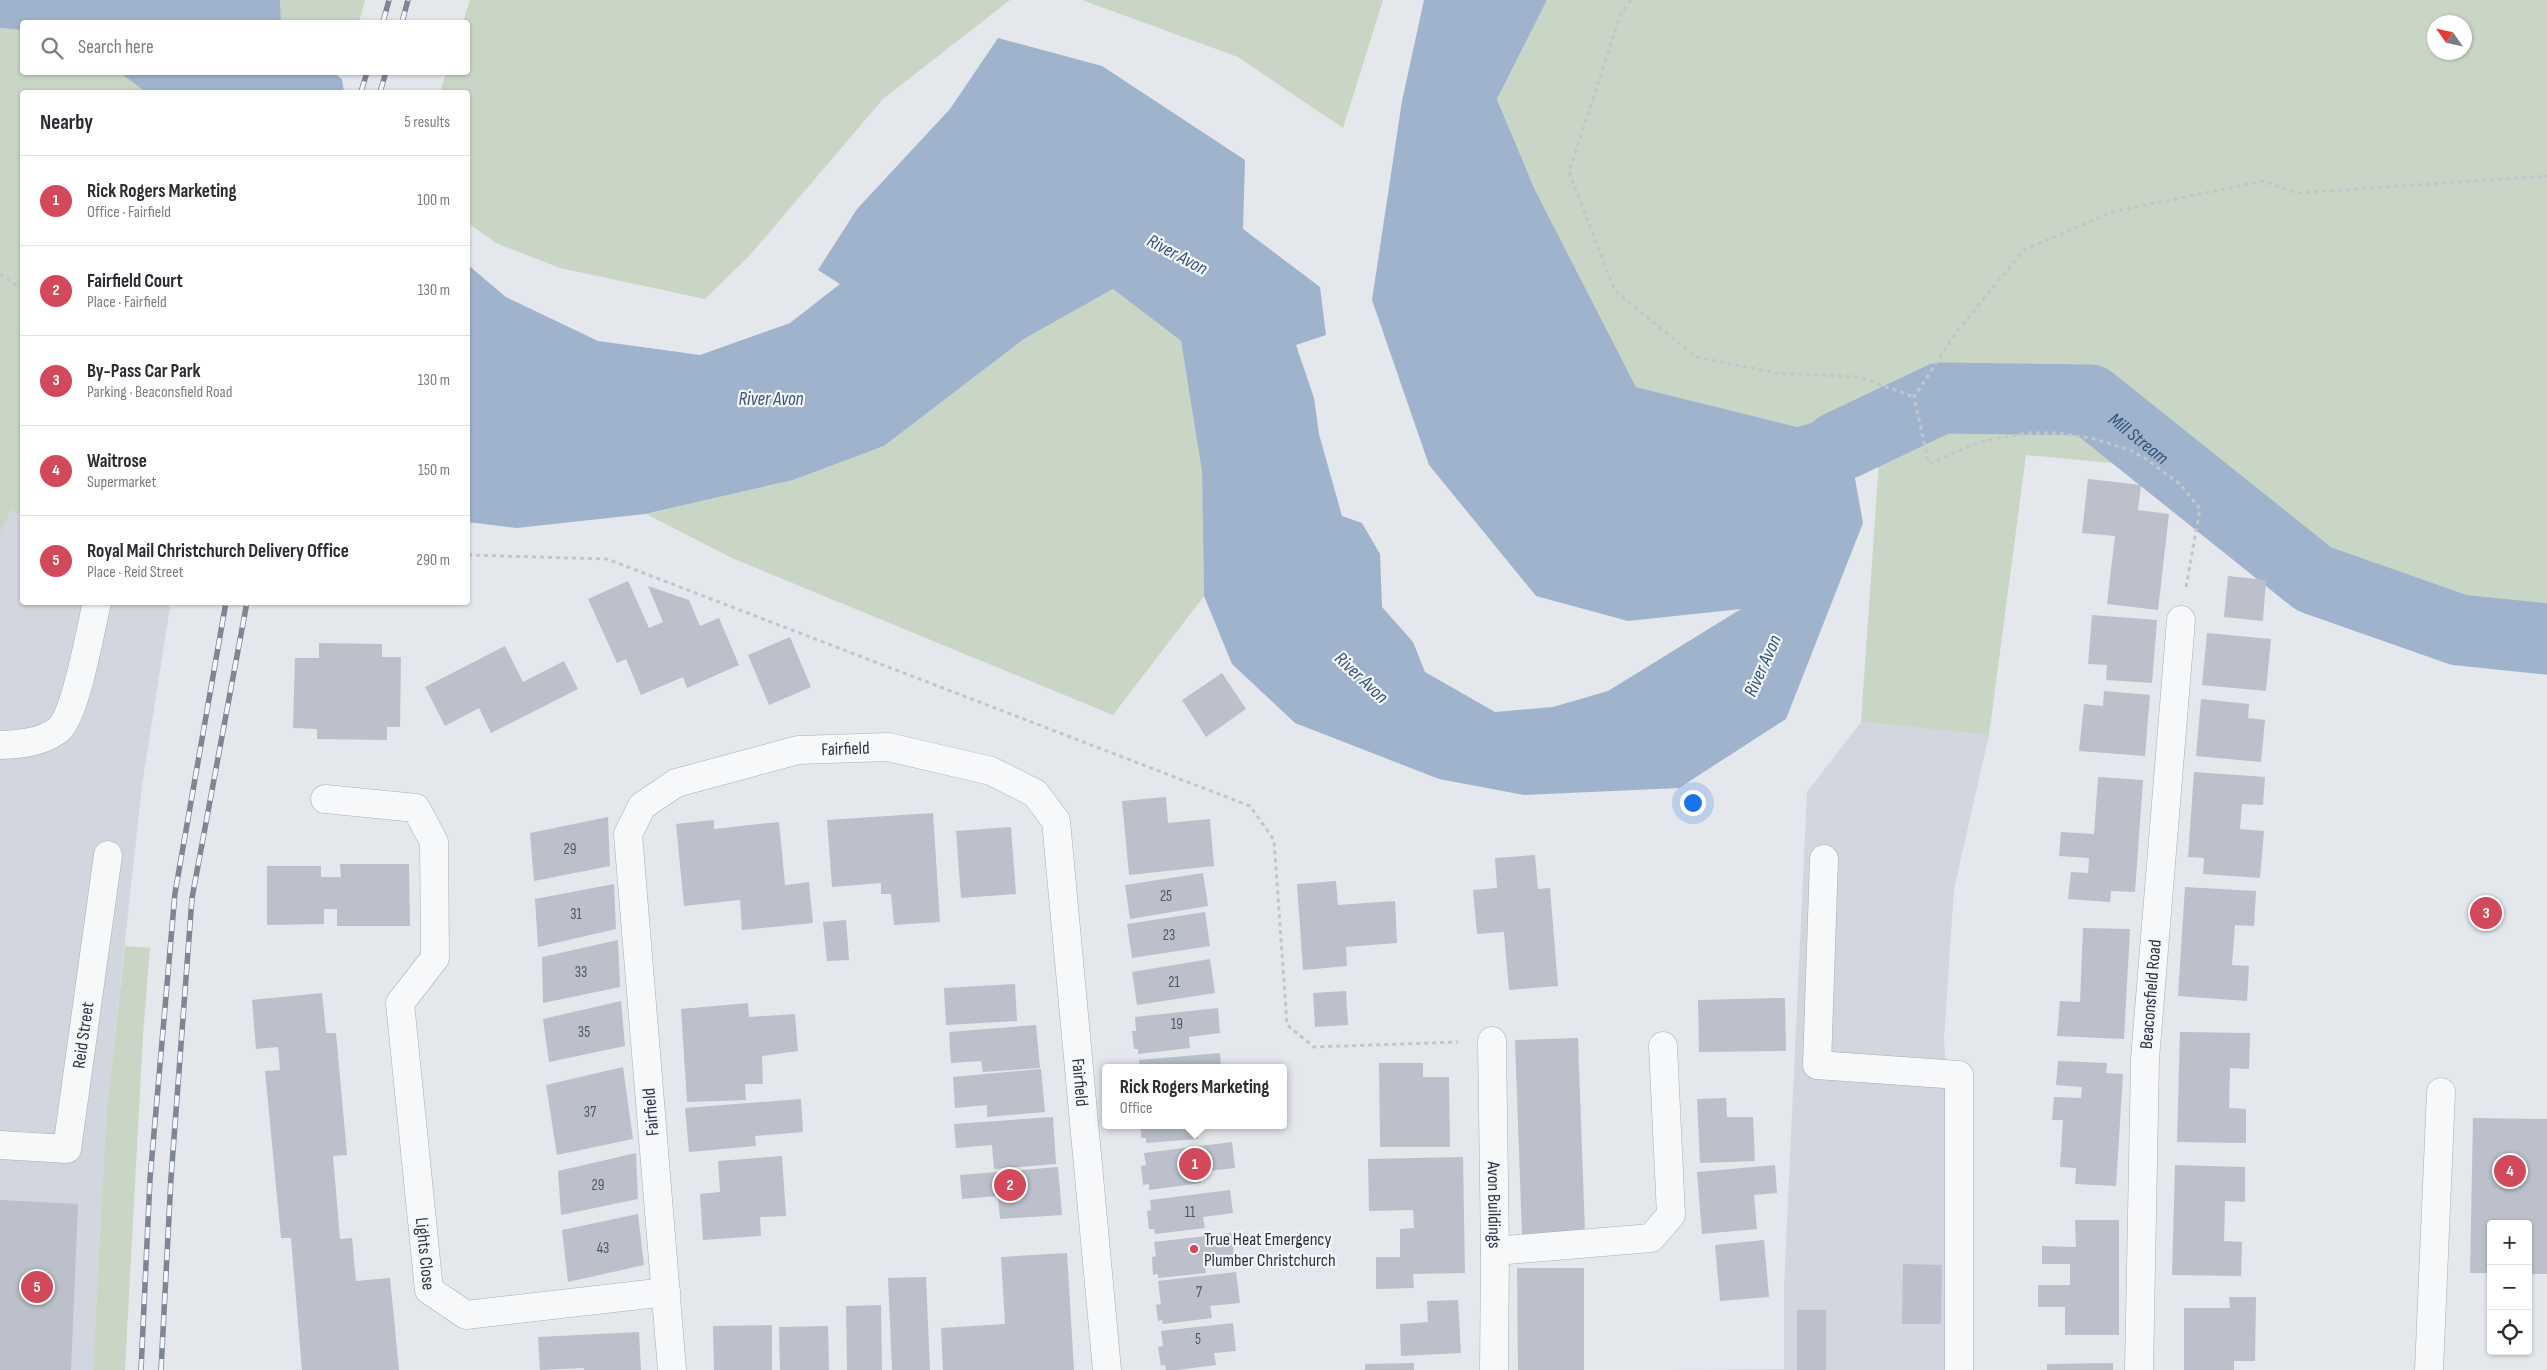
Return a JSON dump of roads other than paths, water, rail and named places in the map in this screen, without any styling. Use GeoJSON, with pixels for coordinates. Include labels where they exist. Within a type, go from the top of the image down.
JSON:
{"type":"FeatureCollection","features":[{"type":"Feature","properties":{"kind":"street"},"geometry":{"type":"LineString","coordinates":[[0,745],[27,744],[59,729],[73,703],[96,605]]}},
{"type":"Feature","properties":{"kind":"street","name":"Beaconsfield Road"},"geometry":{"type":"LineString","coordinates":[[2139,1370],[2145,1059],[2181,620]]}},
{"type":"Feature","properties":{"kind":"street","name":"Fairfield"},"geometry":{"type":"LineString","coordinates":[[672,1370],[628,834],[642,806],[676,783],[798,750],[888,747],[991,772],[1035,793],[1056,821],[1107,1370]]}},
{"type":"Feature","properties":{"kind":"street","name":"Lights Close"},"geometry":{"type":"LineString","coordinates":[[325,800],[416,808],[434,842],[435,958],[400,1003],[429,1290],[466,1315],[666,1292]]}},
{"type":"Feature","properties":{"kind":"street","name":"Reid Street"},"geometry":{"type":"LineString","coordinates":[[0,1145],[67,1149],[108,855]]}},
{"type":"Feature","properties":{"kind":"street"},"geometry":{"type":"LineString","coordinates":[[1824,859],[1817,1065],[1959,1075],[1959,1370]]}},
{"type":"Feature","properties":{"kind":"street","name":"Avon Buildings"},"geometry":{"type":"LineString","coordinates":[[1492,1041],[1495,1251],[1494,1370]]}},
{"type":"Feature","properties":{"kind":"street"},"geometry":{"type":"LineString","coordinates":[[1495,1251],[1651,1238],[1671,1215],[1663,1046]]}},
{"type":"Feature","properties":{"kind":"street"},"geometry":{"type":"LineString","coordinates":[[2429,1370],[2441,1092]]}},
{"type":"Feature","properties":{"kind":"water"},"geometry":{"type":"Polygon","coordinates":[[[0,0],[280,0],[281,20],[20,20],[20,30],[0,28],[0,0]]]}},
{"type":"Feature","properties":{"kind":"water","name":"River Avon"},"geometry":{"type":"Polygon","coordinates":[[[1424,0],[1547,0],[1497,99],[1535,190],[1636,387],[1797,427],[1882,402],[1951,408],[1852,462],[1863,523],[1786,719],[1679,788],[1524,795],[1439,779],[1295,723],[1232,664],[1204,596],[1202,472],[1181,341],[1113,289],[1024,339],[884,446],[793,480],[645,514],[517,528],[470,522],[470,267],[506,297],[598,341],[700,355],[790,323],[840,284],[818,270],[857,209],[950,109],[998,38],[1102,66],[1245,160],[1243,229],[1320,287],[1326,335],[1296,345],[1314,398],[1319,434],[1342,516],[1362,523],[1380,554],[1382,607],[1413,642],[1425,672],[1495,712],[1553,707],[1608,691],[1741,609],[1628,621],[1536,596],[1429,465],[1372,300],[1402,101],[1424,0]]]}},
{"type":"Feature","properties":{"kind":"water"},"geometry":{"type":"Polygon","coordinates":[[[123,75],[337,75],[342,79],[344,90],[143,90],[123,75]]]}},
{"type":"Feature","properties":{"kind":"waterway","name":"Mill Stream"},"geometry":{"type":"LineString","coordinates":[[1838,447],[1941,398],[2090,400],[2314,579],[2459,630],[2547,639]]}},
{"type":"Feature","properties":{"kind":"railway"},"geometry":{"type":"LineString","coordinates":[[384,20],[389,0]]}},
{"type":"Feature","properties":{"kind":"railway"},"geometry":{"type":"LineString","coordinates":[[403,20],[408,0]]}},
{"type":"Feature","properties":{"kind":"railway"},"geometry":{"type":"LineString","coordinates":[[362,90],[366,75]]}},
{"type":"Feature","properties":{"kind":"railway"},"geometry":{"type":"LineString","coordinates":[[381,90],[385,75]]}},
{"type":"Feature","properties":{"kind":"railway"},"geometry":{"type":"LineString","coordinates":[[141,1370],[150,1179],[175,893],[225,605]]}},
{"type":"Feature","properties":{"kind":"railway"},"geometry":{"type":"LineString","coordinates":[[161,1370],[171,1178],[192,898],[246,605]]}},
{"type":"Feature","properties":{"kind":"place","name":"By-Pass Car Park"},"geometry":{"type":"Point","coordinates":[2486,913]}},
{"type":"Feature","properties":{"kind":"place","name":"Rick Rogers Marketing"},"geometry":{"type":"Point","coordinates":[1195,1164]}},
{"type":"Feature","properties":{"kind":"place","name":"Waitrose"},"geometry":{"type":"Point","coordinates":[2510,1171]}},
{"type":"Feature","properties":{"kind":"place","name":"Fairfield Court"},"geometry":{"type":"Point","coordinates":[1010,1185]}},
{"type":"Feature","properties":{"kind":"place","name":"True Heat Emergency Plumber Christchurch"},"geometry":{"type":"Point","coordinates":[1194,1249]}},
{"type":"Feature","properties":{"kind":"place","name":"Royal Mail Christchurch Delivery Office"},"geometry":{"type":"Point","coordinates":[37,1287]}}]}
